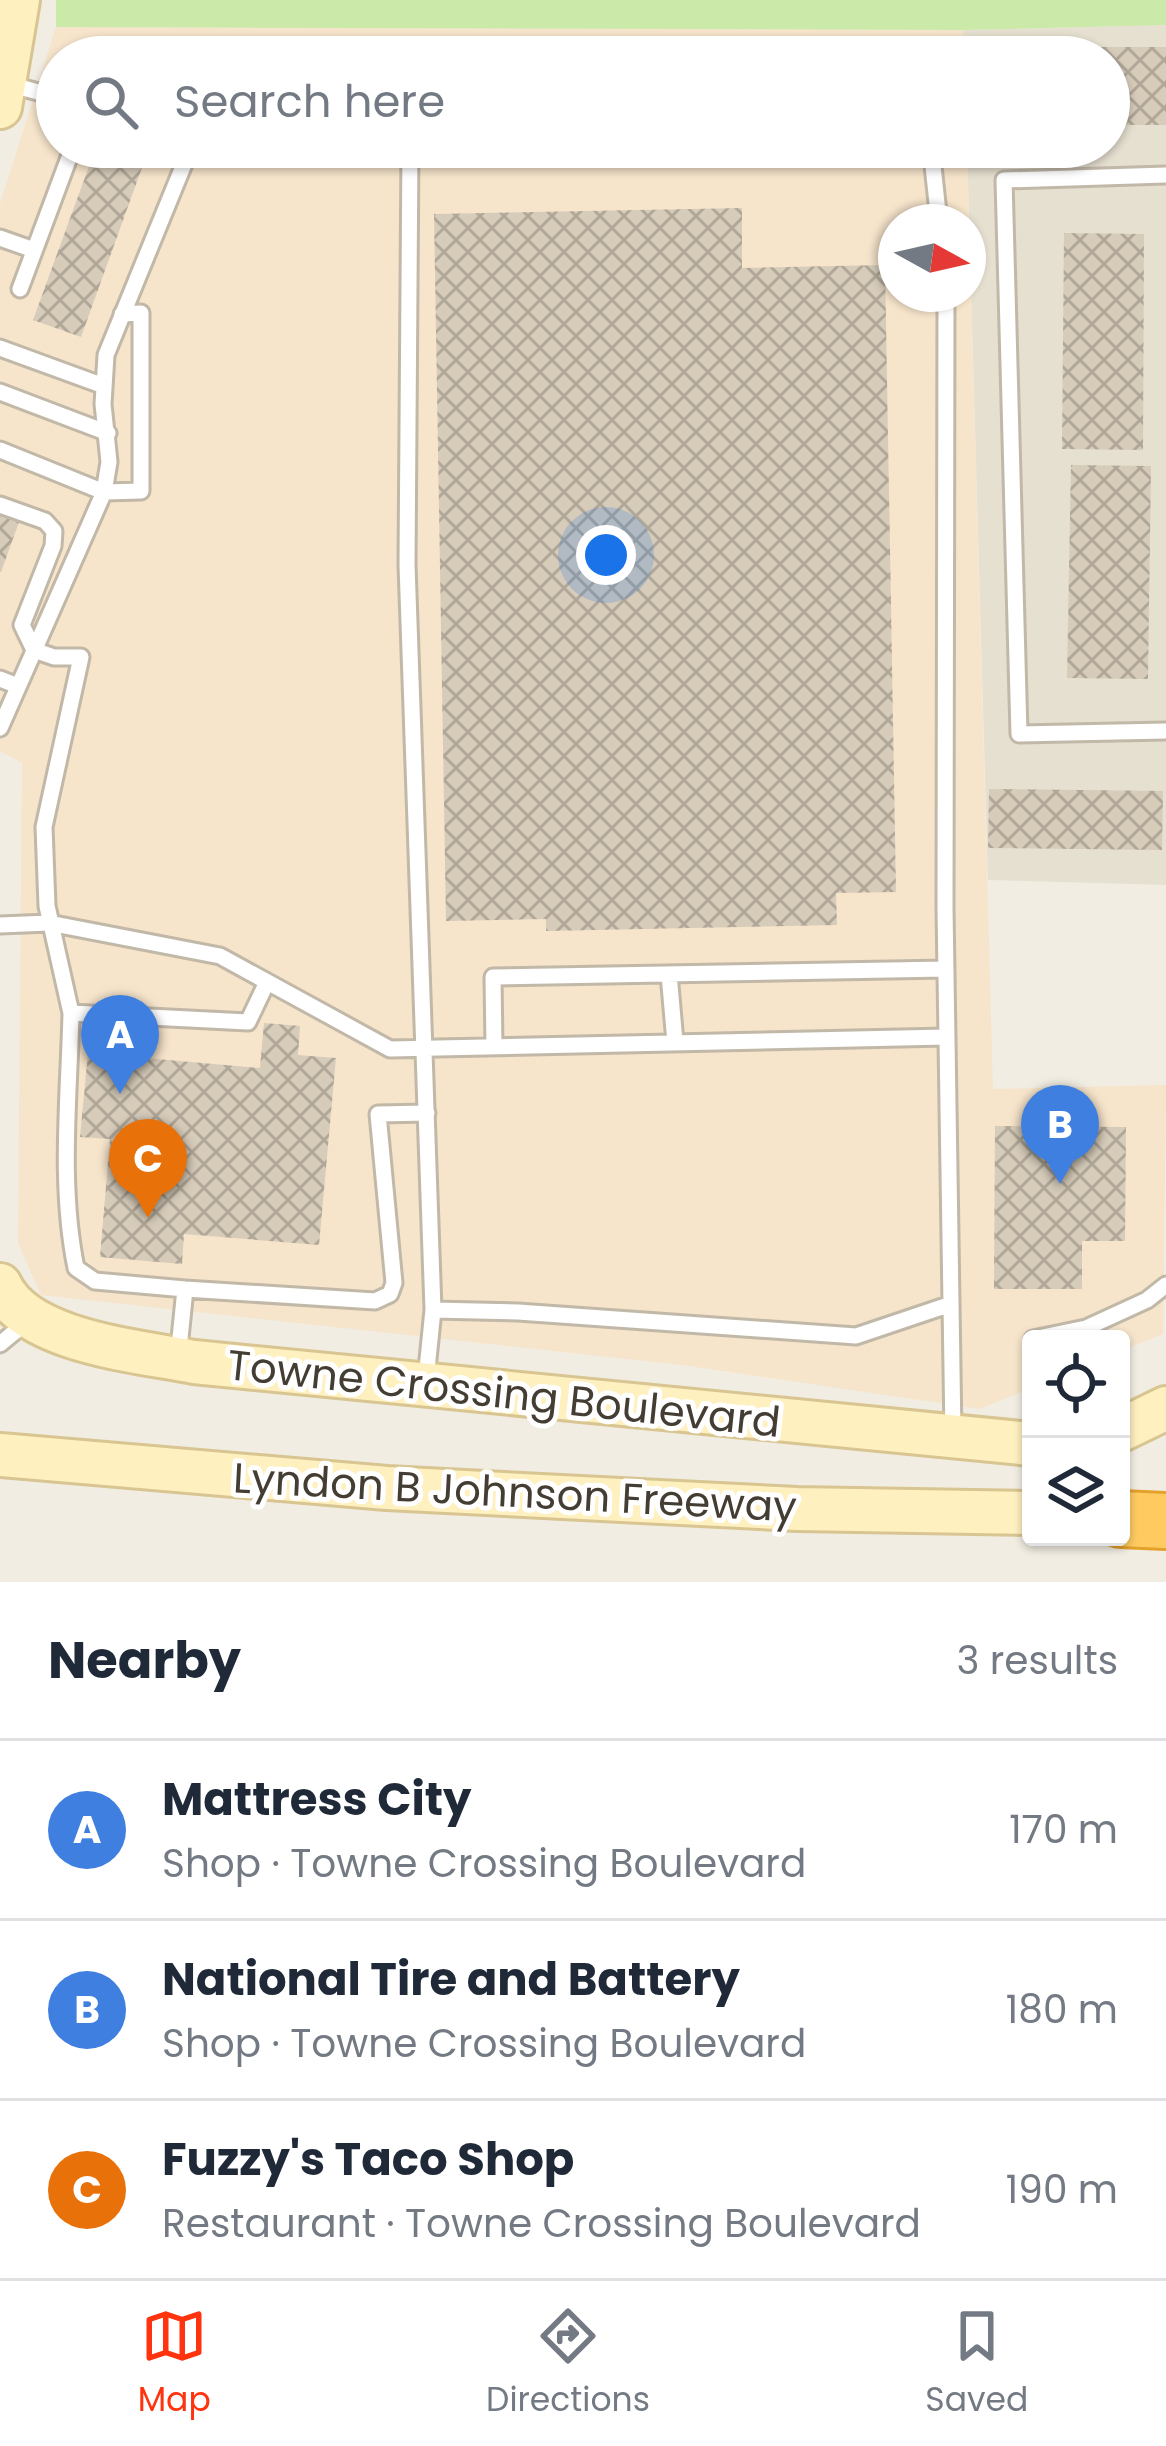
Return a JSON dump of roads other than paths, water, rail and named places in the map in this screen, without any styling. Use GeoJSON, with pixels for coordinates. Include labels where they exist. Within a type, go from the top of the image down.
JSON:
{"type":"FeatureCollection","features":[{"type":"Feature","properties":{"kind":"highway"},"geometry":{"type":"LineString","coordinates":[[1130,1516],[1166,1522]]}},
{"type":"Feature","properties":{"kind":"main road"},"geometry":{"type":"LineString","coordinates":[[2,95],[17,0]]}},
{"type":"Feature","properties":{"kind":"main road","name":"Towne Crossing Boulevard"},"geometry":{"type":"LineString","coordinates":[[0,1285],[14,1332],[65,1333],[178,1359],[1022,1443]]}},
{"type":"Feature","properties":{"kind":"main road"},"geometry":{"type":"LineString","coordinates":[[1130,1426],[1166,1408]]}},
{"type":"Feature","properties":{"kind":"main road","name":"Lyndon B Johnson Freeway"},"geometry":{"type":"LineString","coordinates":[[0,1456],[388,1488],[797,1509],[1022,1513]]}},
{"type":"Feature","properties":{"kind":"main road"},"geometry":{"type":"LineString","coordinates":[[1130,1513],[1166,1508]]}},
{"type":"Feature","properties":{"kind":"lane"},"geometry":{"type":"LineString","coordinates":[[2,95],[36,97]]}},
{"type":"Feature","properties":{"kind":"lane"},"geometry":{"type":"LineString","coordinates":[[20,289],[65,168]]}},
{"type":"Feature","properties":{"kind":"lane"},"geometry":{"type":"LineString","coordinates":[[0,728],[104,492],[106,355],[182,168]]}},
{"type":"Feature","properties":{"kind":"lane"},"geometry":{"type":"LineString","coordinates":[[410,168],[407,565],[434,1310],[425,1385]]}},
{"type":"Feature","properties":{"kind":"lane"},"geometry":{"type":"LineString","coordinates":[[933,168],[937,204]]}},
{"type":"Feature","properties":{"kind":"lane"},"geometry":{"type":"LineString","coordinates":[[1166,175],[1004,180],[1019,734],[1166,731]]}},
{"type":"Feature","properties":{"kind":"lane"},"geometry":{"type":"LineString","coordinates":[[0,238],[34,250]]}},
{"type":"Feature","properties":{"kind":"lane"},"geometry":{"type":"LineString","coordinates":[[946,312],[946,969],[953,1438]]}},
{"type":"Feature","properties":{"kind":"lane"},"geometry":{"type":"LineString","coordinates":[[0,450],[104,492],[141,491],[141,314],[122,314]]}},
{"type":"Feature","properties":{"kind":"lane"},"geometry":{"type":"LineString","coordinates":[[0,348],[104,386]]}},
{"type":"Feature","properties":{"kind":"lane"},"geometry":{"type":"LineString","coordinates":[[0,392],[108,433]]}},
{"type":"Feature","properties":{"kind":"lane"},"geometry":{"type":"LineString","coordinates":[[0,505],[45,521],[53,531],[53,546],[22,625],[34,650],[54,657],[81,657],[44,827],[50,923],[71,1013],[67,1154],[76,1268],[95,1281],[375,1301],[390,1294],[394,1283],[379,1114],[427,1113]]}},
{"type":"Feature","properties":{"kind":"lane"},"geometry":{"type":"LineString","coordinates":[[0,679],[18,686]]}},
{"type":"Feature","properties":{"kind":"lane"},"geometry":{"type":"LineString","coordinates":[[0,926],[50,923],[220,956],[391,1049],[947,1036]]}},
{"type":"Feature","properties":{"kind":"lane"},"geometry":{"type":"LineString","coordinates":[[494,1047],[493,977],[946,969]]}},
{"type":"Feature","properties":{"kind":"lane"},"geometry":{"type":"LineString","coordinates":[[669,974],[675,1042]]}},
{"type":"Feature","properties":{"kind":"lane"},"geometry":{"type":"LineString","coordinates":[[71,1013],[248,1022],[267,982]]}},
{"type":"Feature","properties":{"kind":"lane"},"geometry":{"type":"LineString","coordinates":[[1076,1330],[1147,1300],[1166,1285]]}},
{"type":"Feature","properties":{"kind":"lane"},"geometry":{"type":"LineString","coordinates":[[178,1359],[185,1289]]}},
{"type":"Feature","properties":{"kind":"lane"},"geometry":{"type":"LineString","coordinates":[[434,1310],[856,1336],[951,1304]]}},
{"type":"Feature","properties":{"kind":"place","name":"Mattress City"},"geometry":{"type":"Point","coordinates":[120,1094]}},
{"type":"Feature","properties":{"kind":"place","name":"National Tire and Battery"},"geometry":{"type":"Point","coordinates":[1060,1184]}},
{"type":"Feature","properties":{"kind":"place","name":"Fuzzy's Taco Shop"},"geometry":{"type":"Point","coordinates":[148,1218]}}]}
